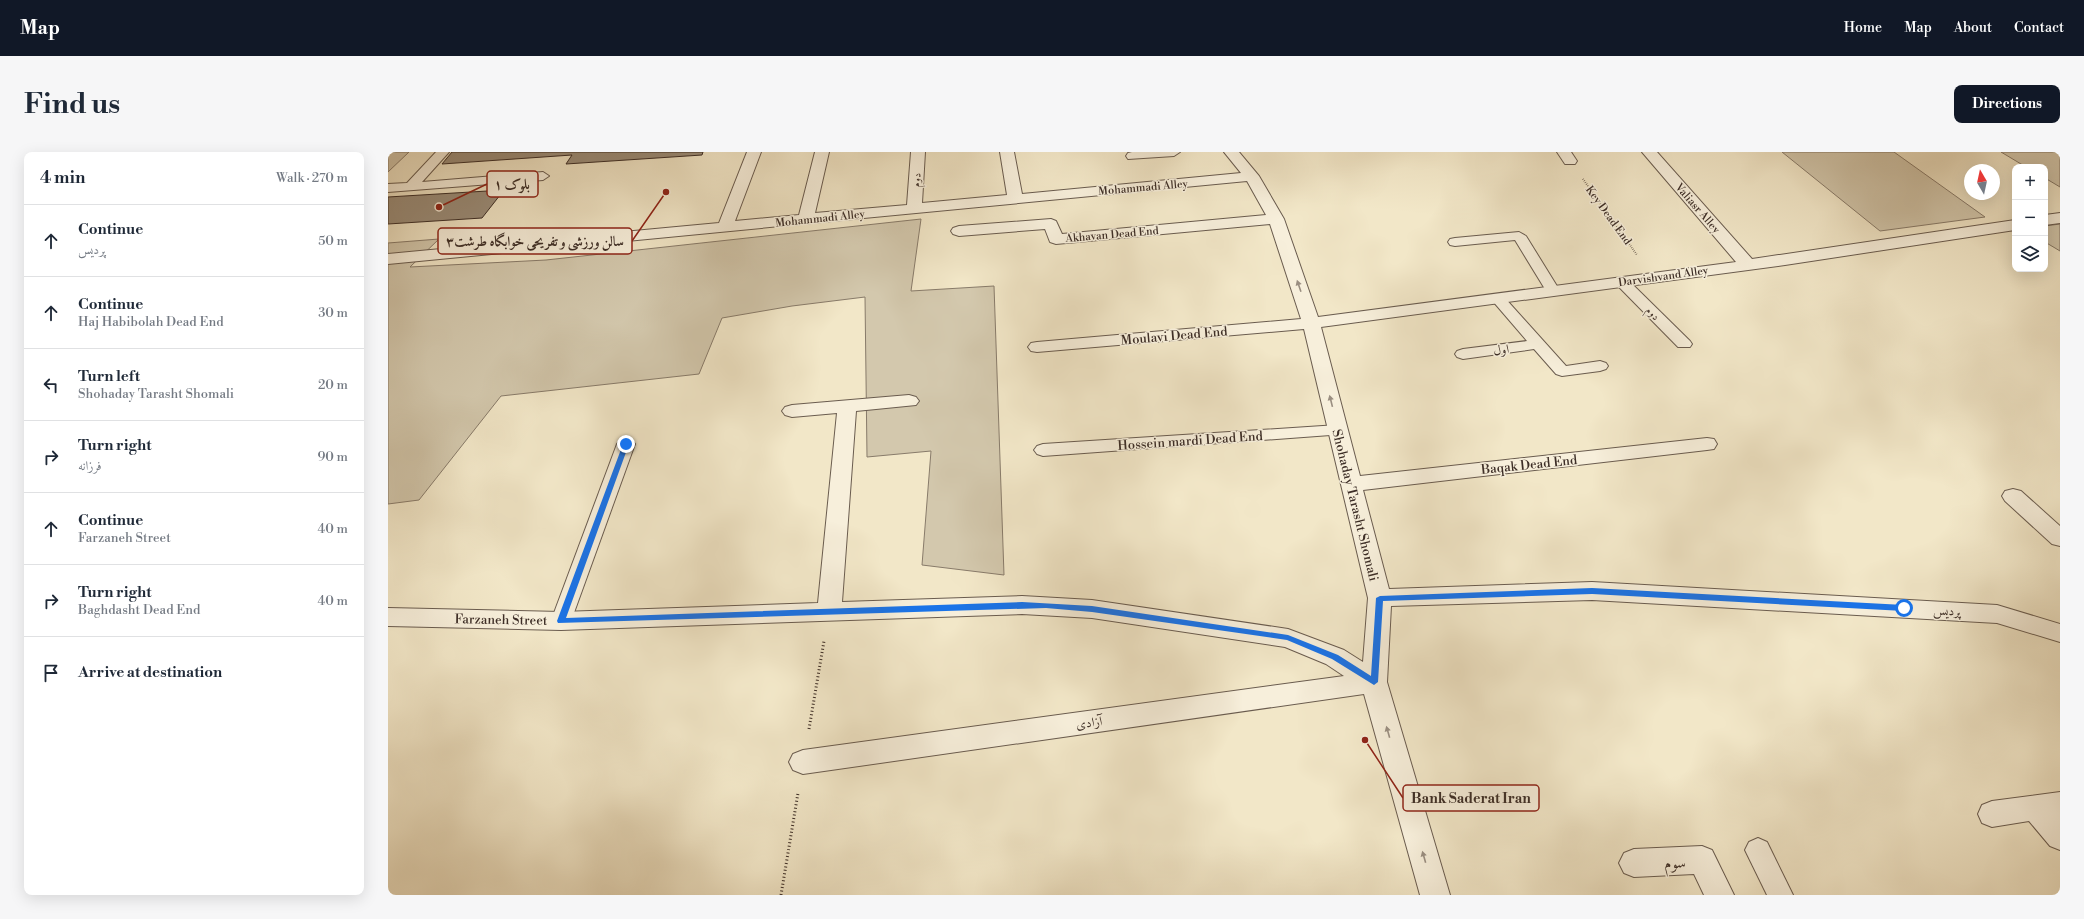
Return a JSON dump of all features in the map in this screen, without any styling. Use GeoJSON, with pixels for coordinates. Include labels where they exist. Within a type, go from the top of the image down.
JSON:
{"type":"FeatureCollection","features":[{"type":"Feature","properties":{"kind":"street"},"geometry":{"type":"LineString","coordinates":[[725,227],[754,152]]}},
{"type":"Feature","properties":{"kind":"street"},"geometry":{"type":"LineString","coordinates":[[806,219],[822,152]]}},
{"type":"Feature","properties":{"kind":"street","name":"دوم"},"geometry":{"type":"LineString","coordinates":[[914,209],[918,152]]}},
{"type":"Feature","properties":{"kind":"street"},"geometry":{"type":"LineString","coordinates":[[1007,152],[1015,199]]}},
{"type":"Feature","properties":{"kind":"street","name":"Shohaday Tarasht Shomali"},"geometry":{"type":"LineString","coordinates":[[1231,152],[1252,176],[1276,219],[1311,323],[1380,598],[1374,682],[1435,895]]}},
{"type":"Feature","properties":{"kind":"street","name":"Valiasr Alley"},"geometry":{"type":"LineString","coordinates":[[1649,152],[1748,265]]}},
{"type":"Feature","properties":{"kind":"street","name":"Mohammadi Alley"},"geometry":{"type":"LineString","coordinates":[[388,260],[1252,176]]}},
{"type":"Feature","properties":{"kind":"street"},"geometry":{"type":"LineString","coordinates":[[2048,220],[2060,218]]}},
{"type":"Feature","properties":{"kind":"street","name":"Akhavan Dead End"},"geometry":{"type":"LineString","coordinates":[[959,231],[1051,224],[1056,239],[1276,219]]}},
{"type":"Feature","properties":{"kind":"street","name":"Darvishvand Alley"},"geometry":{"type":"LineString","coordinates":[[1311,323],[1748,265],[2012,225]]}},
{"type":"Feature","properties":{"kind":"street","name":"Moulavi Dead End"},"geometry":{"type":"LineString","coordinates":[[1037,347],[1311,323]]}},
{"type":"Feature","properties":{"kind":"street"},"geometry":{"type":"LineString","coordinates":[[792,411],[909,401]]}},
{"type":"Feature","properties":{"kind":"street"},"geometry":{"type":"LineString","coordinates":[[829,612],[848,406]]}},
{"type":"Feature","properties":{"kind":"street","name":"Baqak Dead End"},"geometry":{"type":"LineString","coordinates":[[1351,484],[1707,444]]}},
{"type":"Feature","properties":{"kind":"street"},"geometry":{"type":"LineString","coordinates":[[2013,496],[2060,538]]}},
{"type":"Feature","properties":{"kind":"street","name":"پردیس"},"geometry":{"type":"LineString","coordinates":[[1380,598],[1592,591],[1997,614],[2060,633]]}},
{"type":"Feature","properties":{"kind":"street","name":"Farzaneh Street"},"geometry":{"type":"LineString","coordinates":[[388,616],[561,621],[1022,605],[1092,609],[1288,638],[1335,657],[1374,682]]}},
{"type":"Feature","properties":{"kind":"street","name":"آزادی"},"geometry":{"type":"LineString","coordinates":[[803,762],[1374,682]]}},
{"type":"Feature","properties":{"kind":"street"},"geometry":{"type":"LineString","coordinates":[[1992,814],[2048,806],[2060,837]]}},
{"type":"Feature","properties":{"kind":"street","name":"سوم"},"geometry":{"type":"LineString","coordinates":[[1634,863],[1702,860],[1719,895]]}},
{"type":"Feature","properties":{"kind":"lane"},"geometry":{"type":"LineString","coordinates":[[411,186],[443,152]]}},
{"type":"Feature","properties":{"kind":"lane"},"geometry":{"type":"LineString","coordinates":[[1132,156],[1174,152]]}},
{"type":"Feature","properties":{"kind":"lane"},"geometry":{"type":"LineString","coordinates":[[388,188],[543,176]]}},
{"type":"Feature","properties":{"kind":"lane"},"geometry":{"type":"LineString","coordinates":[[1456,242],[1519,236],[1553,291]]}},
{"type":"Feature","properties":{"kind":"lane","name":"دوم"},"geometry":{"type":"LineString","coordinates":[[1622,282],[1684,344]]}},
{"type":"Feature","properties":{"kind":"lane"},"geometry":{"type":"LineString","coordinates":[[1498,298],[1540,344],[1562,371],[1600,366]]}},
{"type":"Feature","properties":{"kind":"lane","name":"اول"},"geometry":{"type":"LineString","coordinates":[[1463,354],[1540,344]]}},
{"type":"Feature","properties":{"kind":"lane","name":"Hossein mardi Dead End"},"geometry":{"type":"LineString","coordinates":[[1043,450],[1338,430]]}},
{"type":"Feature","properties":{"kind":"lane"},"geometry":{"type":"LineString","coordinates":[[561,621],[626,444]]}},
{"type":"Feature","properties":{"kind":"lane"},"geometry":{"type":"LineString","coordinates":[[1758,850],[1780,895]]}},
{"type":"Feature","properties":{"kind":"path","name":"Key Dead End"},"geometry":{"type":"LineString","coordinates":[[1567,157],[1654,278]]}},
{"type":"Feature","properties":{"kind":"shaded area"},"geometry":{"type":"Polygon","coordinates":[[[388,152],[409,152],[388,172],[388,152]]]}},
{"type":"Feature","properties":{"kind":"shaded area"},"geometry":{"type":"Polygon","coordinates":[[[1782,152],[1894,152],[1985,217],[1880,231],[1782,152]]]}},
{"type":"Feature","properties":{"kind":"shaded area"},"geometry":{"type":"Polygon","coordinates":[[[2001,152],[2060,152],[2060,187],[2048,180],[2048,164],[2021,164],[2001,152]]]}},
{"type":"Feature","properties":{"kind":"shaded area"},"geometry":{"type":"Polygon","coordinates":[[[921,219],[911,291],[994,286],[1004,575],[922,565],[931,451],[867,457],[865,297],[792,306],[722,318],[699,374],[501,396],[419,500],[388,504],[388,243],[439,239],[410,267],[546,260],[921,219]]]}},
{"type":"Feature","properties":{"kind":"shaded area"},"geometry":{"type":"Polygon","coordinates":[[[2060,224],[2060,251],[2048,244],[2048,226],[2060,224]]]}},
{"type":"Feature","properties":{"kind":"building"},"geometry":{"type":"Polygon","coordinates":[[[452,152],[703,152],[702,155],[566,164],[572,155],[442,164],[452,152]]]}},
{"type":"Feature","properties":{"kind":"building"},"geometry":{"type":"Polygon","coordinates":[[[504,190],[482,218],[388,224],[388,197],[504,190]]]}},
{"type":"Feature","properties":{"kind":"place","name":"سالن ورزشی و تفریحی خوابگاه طرشت۳"},"geometry":{"type":"Point","coordinates":[666,192]}},
{"type":"Feature","properties":{"kind":"place","name":"بلوک ۱"},"geometry":{"type":"Point","coordinates":[439,207]}},
{"type":"Feature","properties":{"kind":"place","name":"Bank Saderat Iran"},"geometry":{"type":"Point","coordinates":[1365,740]}},
{"type":"Feature","properties":{"kind":"route"},"geometry":{"type":"LineString","coordinates":[[626,444],[561,621],[1022,605],[1092,609],[1288,638],[1335,657],[1374,682],[1380,598],[1592,591],[1904,608]]}}]}
